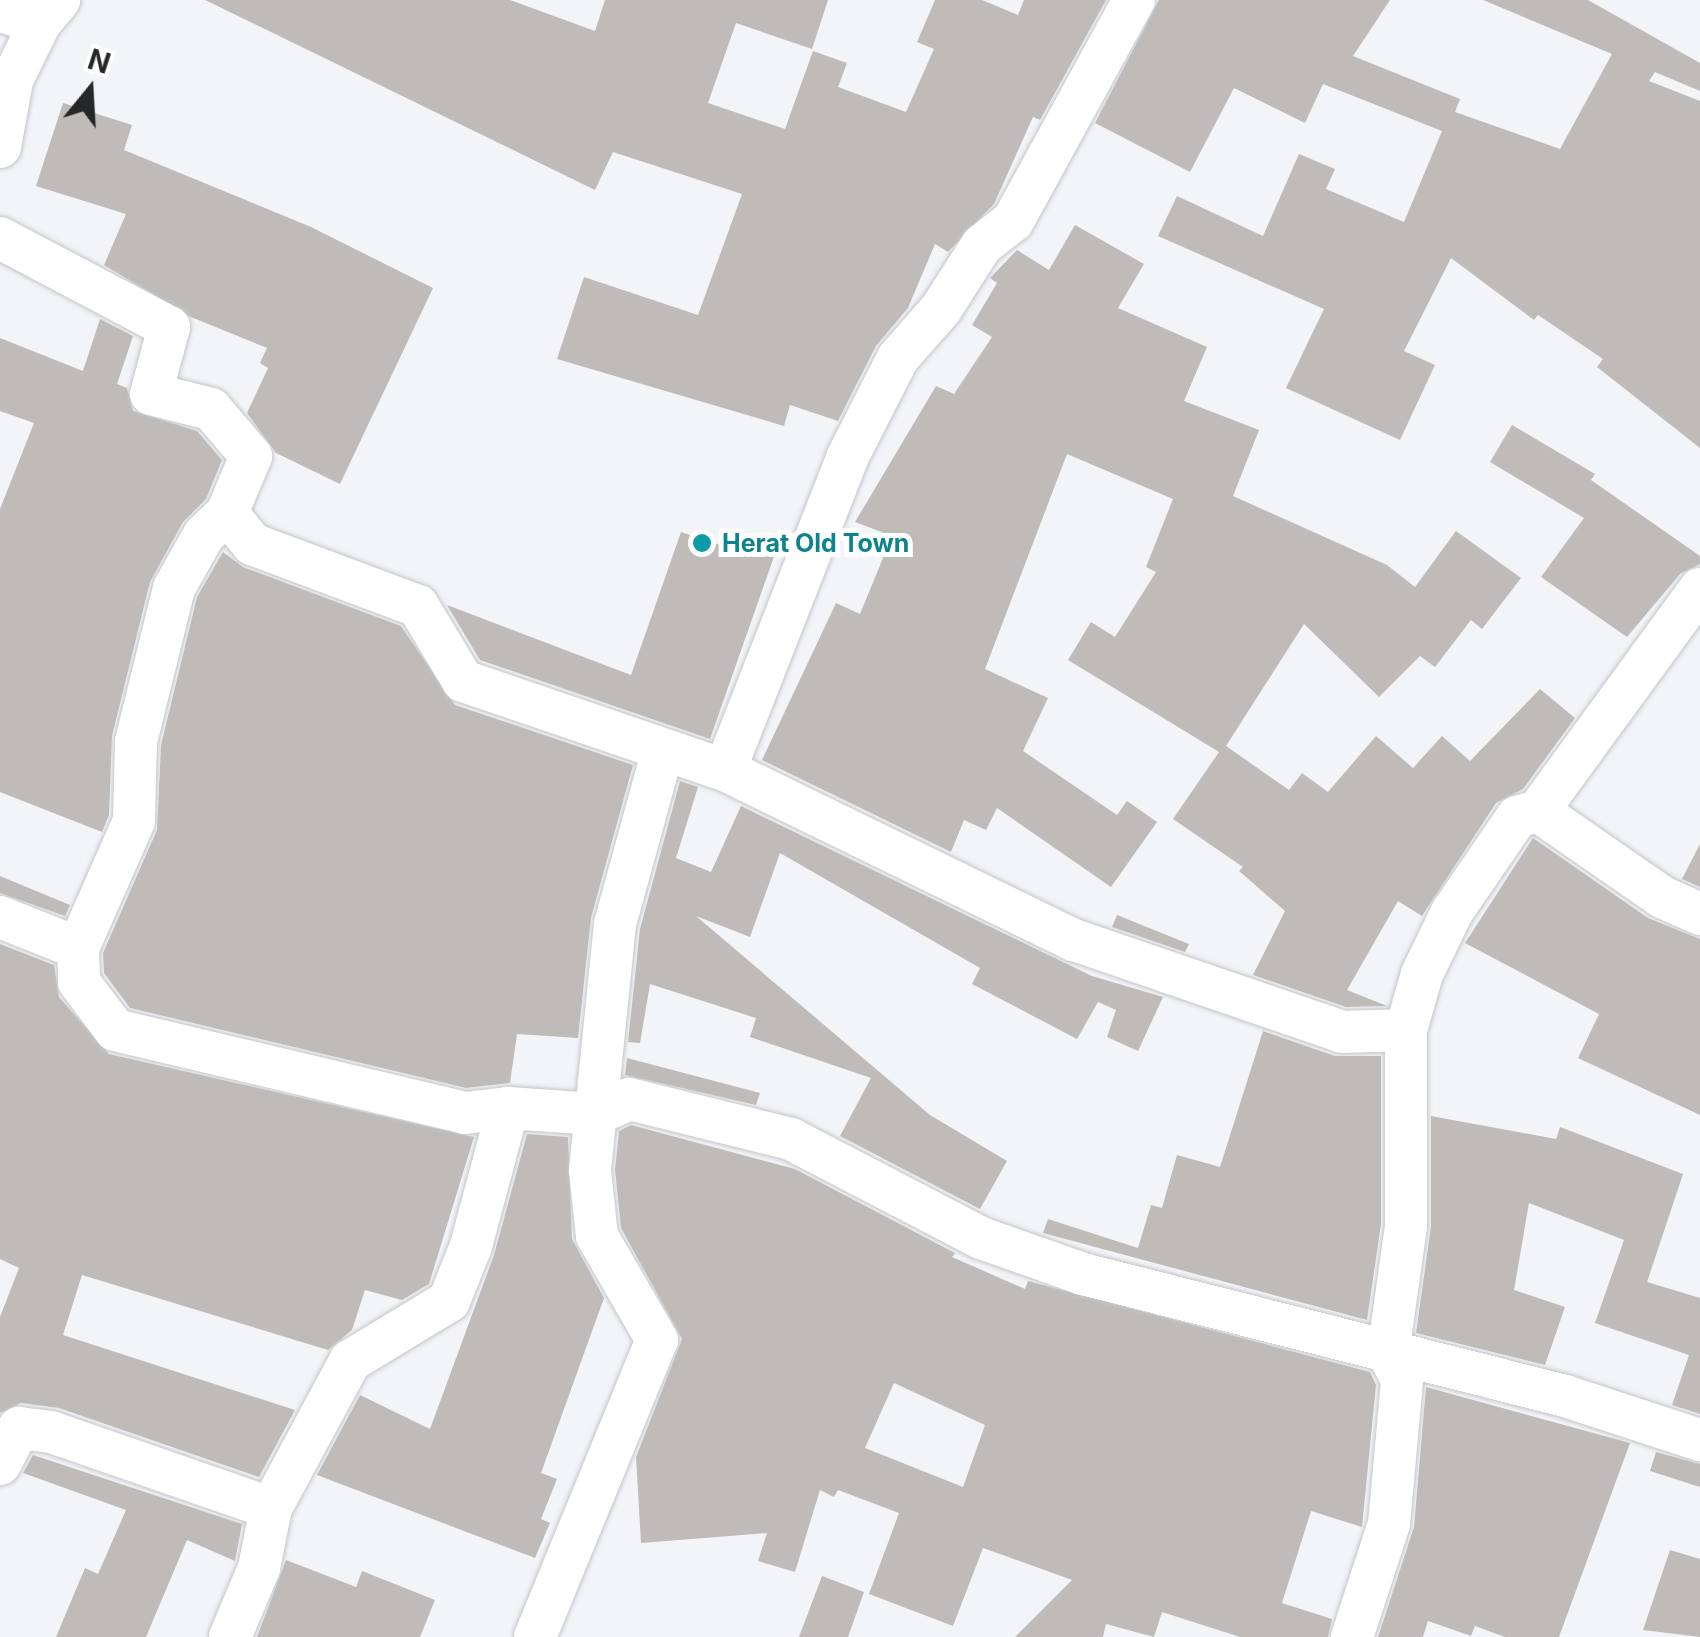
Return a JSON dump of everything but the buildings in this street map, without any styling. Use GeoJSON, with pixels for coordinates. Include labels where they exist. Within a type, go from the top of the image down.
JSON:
{"type":"FeatureCollection","features":[{"type":"Feature","properties":{"kind":"street"},"geometry":{"type":"LineString","coordinates":[[725,770],[847,458],[898,358],[942,309],[982,245],[1013,221],[1134,0]]}},
{"type":"Feature","properties":{"kind":"street"},"geometry":{"type":"LineString","coordinates":[[0,147],[12,80],[33,11]]}},
{"type":"Feature","properties":{"kind":"street"},"geometry":{"type":"LineString","coordinates":[[0,238],[169,327],[151,394],[212,409],[251,456],[226,513],[204,534],[174,588],[136,742],[134,821],[78,948],[80,982],[114,1030],[466,1112],[508,1108],[596,1114],[630,1099],[791,1139],[981,1238],[1083,1274],[1565,1396],[1700,1440]]}},
{"type":"Feature","properties":{"kind":"street"},"geometry":{"type":"LineString","coordinates":[[226,513],[252,544],[418,606],[463,681],[725,770],[1074,940],[1342,1032],[1406,1030]]}},
{"type":"Feature","properties":{"kind":"street"},"geometry":{"type":"LineString","coordinates":[[1352,1637],[1389,1524],[1402,1380],[1388,1353],[1406,1226],[1406,1030],[1422,974],[1452,912],[1517,817],[1538,811],[1700,589]]}},
{"type":"Feature","properties":{"kind":"street"},"geometry":{"type":"LineString","coordinates":[[535,1637],[656,1340],[597,1236],[590,1170],[615,924],[663,750]]}},
{"type":"Feature","properties":{"kind":"street"},"geometry":{"type":"LineString","coordinates":[[1538,811],[1662,897],[1700,914]]}},
{"type":"Feature","properties":{"kind":"street"},"geometry":{"type":"LineString","coordinates":[[0,917],[78,948]]}},
{"type":"Feature","properties":{"kind":"street"},"geometry":{"type":"LineString","coordinates":[[230,1637],[259,1568],[270,1508],[350,1361],[449,1301],[472,1246],[508,1108]]}},
{"type":"Feature","properties":{"kind":"street"},"geometry":{"type":"LineString","coordinates":[[0,1464],[19,1428],[51,1432],[270,1508]]}},
{"type":"Feature","properties":{"kind":"place","name":"Herat Old Town"},"geometry":{"type":"Point","coordinates":[702,543]}}]}
